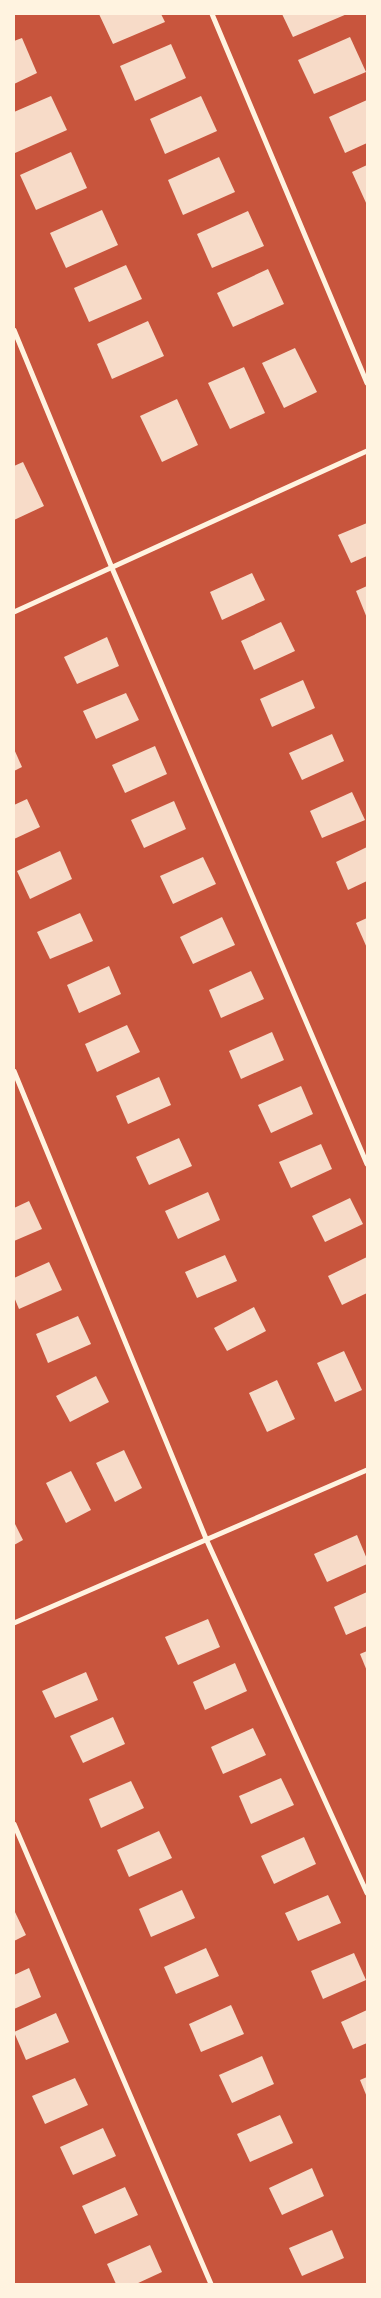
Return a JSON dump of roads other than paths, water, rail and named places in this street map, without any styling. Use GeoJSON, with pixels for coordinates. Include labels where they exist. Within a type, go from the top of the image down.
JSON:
{"type":"FeatureCollection","features":[{"type":"Feature","properties":{"kind":"street"},"geometry":{"type":"LineString","coordinates":[[212,14],[367,383]]}},
{"type":"Feature","properties":{"kind":"street"},"geometry":{"type":"LineString","coordinates":[[14,330],[112,568],[367,1164]]}},
{"type":"Feature","properties":{"kind":"street"},"geometry":{"type":"LineString","coordinates":[[14,612],[367,451]]}},
{"type":"Feature","properties":{"kind":"street"},"geometry":{"type":"LineString","coordinates":[[14,1071],[207,1541],[367,1893]]}},
{"type":"Feature","properties":{"kind":"street"},"geometry":{"type":"LineString","coordinates":[[14,1623],[207,1541],[367,1470]]}},
{"type":"Feature","properties":{"kind":"street"},"geometry":{"type":"LineString","coordinates":[[14,1824],[212,2284]]}}]}
